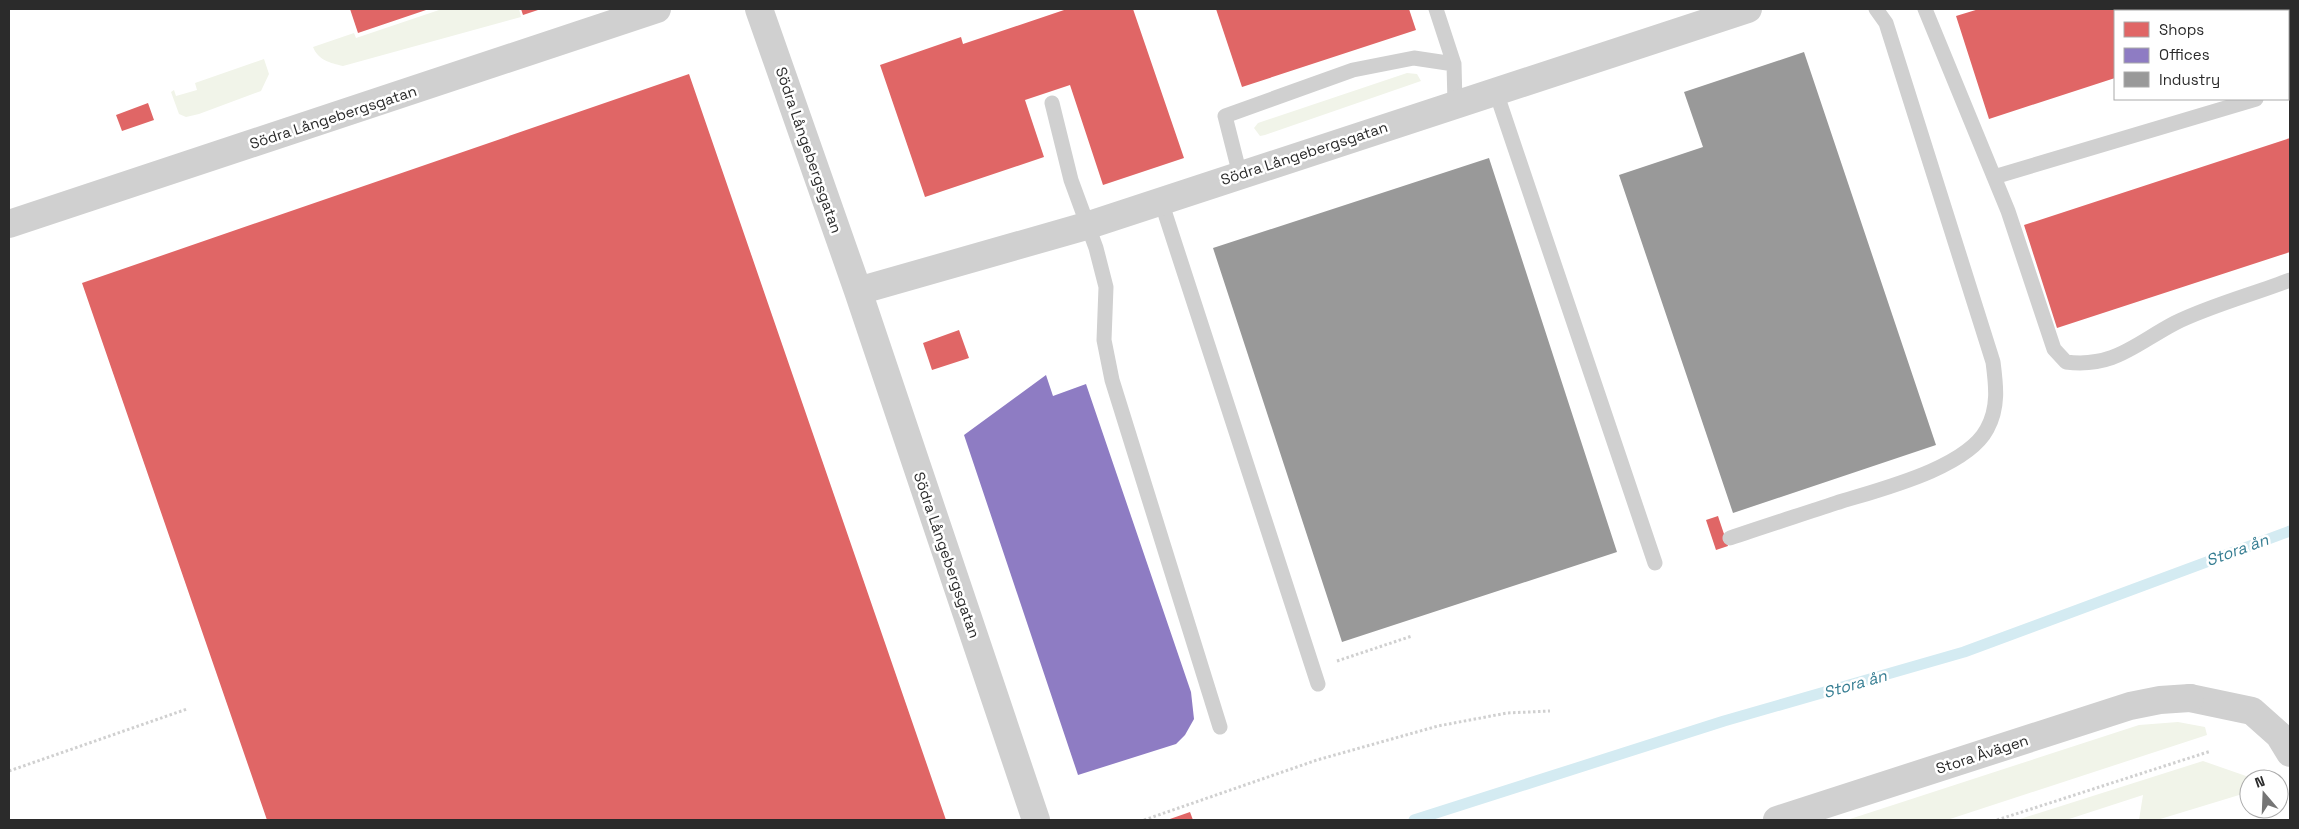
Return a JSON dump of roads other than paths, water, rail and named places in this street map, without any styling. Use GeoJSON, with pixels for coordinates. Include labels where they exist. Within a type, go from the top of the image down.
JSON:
{"type":"FeatureCollection","features":[{"type":"Feature","properties":{"kind":"street","name":"Södra Långebergsgatan"},"geometry":{"type":"LineString","coordinates":[[9,224],[657,9]]}},
{"type":"Feature","properties":{"kind":"street","name":"Södra Långebergsgatan"},"geometry":{"type":"LineString","coordinates":[[759,9],[858,291],[1036,820]]}},
{"type":"Feature","properties":{"kind":"street","name":"Södra Långebergsgatan"},"geometry":{"type":"LineString","coordinates":[[858,291],[1086,226],[1455,103],[1496,92],[1743,10]]}},
{"type":"Feature","properties":{"kind":"street","name":"Stora Åvägen"},"geometry":{"type":"LineString","coordinates":[[1777,820],[2130,706],[2160,700],[2190,698],[2252,711],[2279,735],[2290,753]]}},
{"type":"Feature","properties":{"kind":"lane"},"geometry":{"type":"LineString","coordinates":[[1436,9],[1454,64],[1455,103]]}},
{"type":"Feature","properties":{"kind":"lane"},"geometry":{"type":"LineString","coordinates":[[1730,538],[1916,477],[1956,459],[1973,447],[1982,436],[1995,412],[1996,390],[1992,362],[1886,23],[1876,9]]}},
{"type":"Feature","properties":{"kind":"lane"},"geometry":{"type":"LineString","coordinates":[[1925,9],[2008,211],[2054,349],[2066,362],[2085,364],[2108,359],[2141,345],[2175,323],[2290,280]]}},
{"type":"Feature","properties":{"kind":"lane"},"geometry":{"type":"LineString","coordinates":[[1240,175],[1225,116],[1353,70],[1414,58],[1454,64]]}},
{"type":"Feature","properties":{"kind":"lane"},"geometry":{"type":"LineString","coordinates":[[1496,92],[1655,563]]}},
{"type":"Feature","properties":{"kind":"lane"},"geometry":{"type":"LineString","coordinates":[[1994,177],[2253,100]]}},
{"type":"Feature","properties":{"kind":"lane"},"geometry":{"type":"LineString","coordinates":[[1052,103],[1071,180],[1086,226],[1096,248],[1106,288],[1104,340],[1112,380],[1220,727]]}},
{"type":"Feature","properties":{"kind":"lane"},"geometry":{"type":"LineString","coordinates":[[1161,201],[1318,684]]}},
{"type":"Feature","properties":{"kind":"waterway","name":"Stora ån"},"geometry":{"type":"LineString","coordinates":[[1414,820],[1724,721],[1964,652],[2290,531]]}}]}
